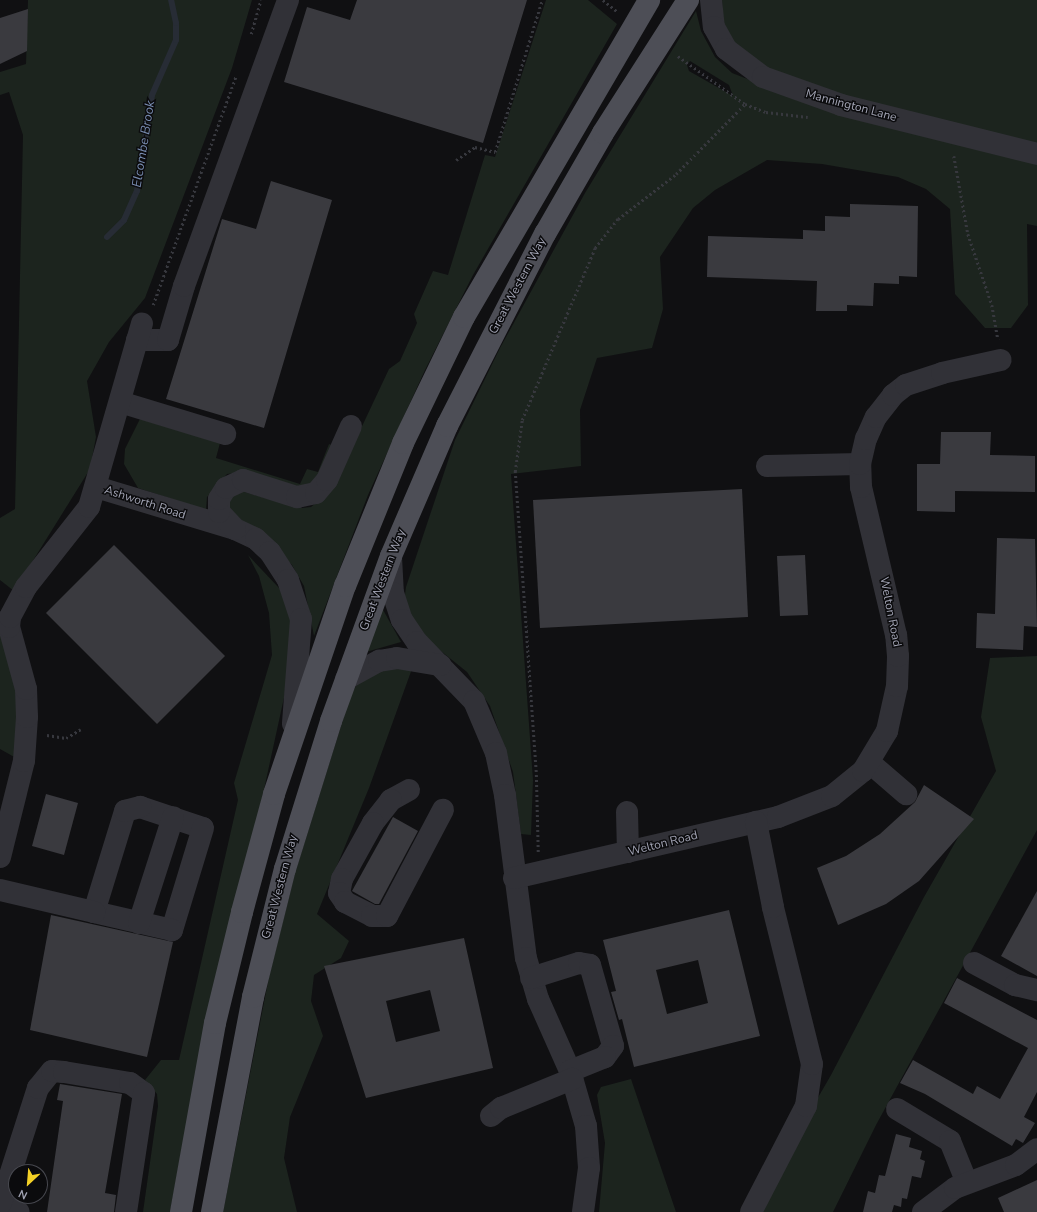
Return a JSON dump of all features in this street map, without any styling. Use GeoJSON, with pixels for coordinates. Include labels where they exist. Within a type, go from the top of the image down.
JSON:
{"type":"FeatureCollection","features":[{"type":"Feature","properties":{"kind":"main road"},"geometry":{"type":"LineString","coordinates":[[181,1212],[228,965],[291,741],[347,579],[425,396],[484,280],[649,0]]}},
{"type":"Feature","properties":{"kind":"main road","name":"Great Western Way"},"geometry":{"type":"LineString","coordinates":[[212,1212],[266,941],[300,815],[346,679],[391,556],[447,426],[533,258],[603,133],[688,0]]}},
{"type":"Feature","properties":{"kind":"street"},"geometry":{"type":"LineString","coordinates":[[96,487],[140,331],[168,340],[184,286],[288,0]]}},
{"type":"Feature","properties":{"kind":"street","name":"Mannington Lane"},"geometry":{"type":"LineString","coordinates":[[711,0],[714,28],[726,49],[763,76],[841,105],[1037,154]]}},
{"type":"Feature","properties":{"kind":"street","name":"Welton Road"},"geometry":{"type":"LineString","coordinates":[[514,878],[542,873],[756,822],[812,806],[832,796],[852,783],[870,762],[887,731],[893,712],[898,656],[896,635],[861,487],[860,464],[876,417],[901,388],[942,373],[1001,360]]}},
{"type":"Feature","properties":{"kind":"street"},"geometry":{"type":"LineString","coordinates":[[120,402],[225,434]]}},
{"type":"Feature","properties":{"kind":"street"},"geometry":{"type":"LineString","coordinates":[[235,529],[219,512],[219,499],[226,488],[242,480],[297,498],[316,493],[327,480],[351,426]]}},
{"type":"Feature","properties":{"kind":"street"},"geometry":{"type":"LineString","coordinates":[[767,466],[860,464]]}},
{"type":"Feature","properties":{"kind":"street","name":"Ashworth Road"},"geometry":{"type":"LineString","coordinates":[[0,857],[24,761],[27,733],[26,689],[9,627],[10,617],[26,587],[84,516],[96,487],[235,529],[260,542],[277,560],[299,609],[301,651],[291,741]]}},
{"type":"Feature","properties":{"kind":"street"},"geometry":{"type":"LineString","coordinates":[[391,556],[393,593],[402,620],[440,665],[474,701],[489,732],[502,777],[514,878],[531,978],[571,1075],[588,1147],[588,1190],[583,1212]]}},
{"type":"Feature","properties":{"kind":"street"},"geometry":{"type":"LineString","coordinates":[[346,679],[379,661],[397,658],[440,665]]}},
{"type":"Feature","properties":{"kind":"street"},"geometry":{"type":"LineString","coordinates":[[870,762],[906,794]]}},
{"type":"Feature","properties":{"kind":"street"},"geometry":{"type":"LineString","coordinates":[[408,790],[391,800],[373,823],[342,879],[340,894],[345,902],[372,916],[387,916],[443,810]]}},
{"type":"Feature","properties":{"kind":"street"},"geometry":{"type":"LineString","coordinates":[[0,890],[139,923],[172,930],[204,828],[140,807],[125,811],[94,912]]}},
{"type":"Feature","properties":{"kind":"street"},"geometry":{"type":"LineString","coordinates":[[627,812],[628,852]]}},
{"type":"Feature","properties":{"kind":"street"},"geometry":{"type":"LineString","coordinates":[[139,923],[173,817]]}},
{"type":"Feature","properties":{"kind":"street"},"geometry":{"type":"LineString","coordinates":[[751,1212],[806,1106],[812,1064],[773,907],[756,822]]}},
{"type":"Feature","properties":{"kind":"street"},"geometry":{"type":"LineString","coordinates":[[491,1116],[501,1108],[605,1057],[614,1046],[590,965],[579,963],[531,978]]}},
{"type":"Feature","properties":{"kind":"street"},"geometry":{"type":"LineString","coordinates":[[974,963],[1015,985],[1037,990]]}},
{"type":"Feature","properties":{"kind":"street"},"geometry":{"type":"LineString","coordinates":[[7,1206],[38,1088],[52,1072],[64,1072],[130,1083],[144,1093],[126,1212]]}},
{"type":"Feature","properties":{"kind":"street"},"geometry":{"type":"LineString","coordinates":[[897,1109],[947,1138],[956,1150],[966,1183]]}},
{"type":"Feature","properties":{"kind":"street"},"geometry":{"type":"LineString","coordinates":[[923,1212],[945,1194],[966,1183],[1016,1165],[1037,1149]]}},
{"type":"Feature","properties":{"kind":"path"},"geometry":{"type":"LineString","coordinates":[[248,42],[261,0]]}},
{"type":"Feature","properties":{"kind":"path"},"geometry":{"type":"LineString","coordinates":[[456,160],[475,147],[495,152],[542,0]]}},
{"type":"Feature","properties":{"kind":"path"},"geometry":{"type":"LineString","coordinates":[[603,0],[620,14]]}},
{"type":"Feature","properties":{"kind":"path"},"geometry":{"type":"LineString","coordinates":[[140,331],[151,311],[237,72]]}},
{"type":"Feature","properties":{"kind":"path"},"geometry":{"type":"LineString","coordinates":[[542,873],[536,845],[536,772],[517,530],[516,454],[522,420],[595,248],[618,219],[676,174],[745,104]]}},
{"type":"Feature","properties":{"kind":"path"},"geometry":{"type":"LineString","coordinates":[[953,148],[968,234],[992,305],[1001,360]]}},
{"type":"Feature","properties":{"kind":"path"},"geometry":{"type":"LineString","coordinates":[[27,733],[66,738],[81,729]]}},
{"type":"Feature","properties":{"kind":"shaded area"},"geometry":{"type":"Polygon","coordinates":[[[28,0],[252,0],[232,68],[145,298],[109,342],[87,381],[96,437],[90,469],[14,591],[0,580],[0,518],[15,509],[23,135],[9,92],[0,95],[0,72],[26,64],[28,0]]]}},
{"type":"Feature","properties":{"kind":"shaded area"},"geometry":{"type":"Polygon","coordinates":[[[546,0],[588,0],[617,24],[473,275],[425,370],[368,495],[314,636],[304,586],[292,565],[267,538],[230,517],[225,501],[237,490],[302,508],[311,507],[332,490],[389,369],[400,361],[417,323],[414,314],[433,271],[448,275],[485,155],[495,157],[546,0]]]}},
{"type":"Feature","properties":{"kind":"shaded area"},"geometry":{"type":"Polygon","coordinates":[[[722,0],[1037,0],[1037,226],[1027,224],[1028,305],[1011,328],[985,328],[955,294],[950,209],[926,189],[898,177],[822,164],[767,160],[715,190],[693,208],[660,257],[663,309],[652,348],[597,358],[580,410],[581,466],[511,474],[533,780],[531,835],[521,834],[513,772],[490,706],[467,672],[421,635],[404,603],[406,587],[455,440],[500,348],[585,193],[696,11],[701,31],[715,57],[732,73],[750,80],[724,30],[722,0]],[[690,61],[687,65],[689,71],[733,96],[729,85],[690,61]]]}},
{"type":"Feature","properties":{"kind":"shaded area"},"geometry":{"type":"Polygon","coordinates":[[[140,419],[220,443],[216,458],[300,484],[307,469],[318,472],[329,444],[334,446],[316,481],[302,487],[235,473],[227,474],[207,497],[206,510],[138,488],[124,464],[125,449],[140,419]]]}},
{"type":"Feature","properties":{"kind":"shaded area"},"geometry":{"type":"Polygon","coordinates":[[[248,555],[280,589],[294,628],[292,661],[263,794],[208,1009],[170,1212],[143,1212],[158,1106],[157,1094],[145,1080],[161,1060],[179,1060],[238,800],[234,783],[272,655],[269,613],[259,576],[248,555]]]}},
{"type":"Feature","properties":{"kind":"shaded area"},"geometry":{"type":"Polygon","coordinates":[[[382,608],[401,642],[366,652],[382,608]]]}},
{"type":"Feature","properties":{"kind":"shaded area"},"geometry":{"type":"Polygon","coordinates":[[[0,616],[21,716],[16,758],[0,749],[0,616]]]}},
{"type":"Feature","properties":{"kind":"shaded area"},"geometry":{"type":"Polygon","coordinates":[[[1037,656],[1037,830],[876,1125],[833,1212],[752,1212],[831,1075],[924,897],[996,771],[981,717],[990,658],[1037,656]]]}},
{"type":"Feature","properties":{"kind":"shaded area"},"geometry":{"type":"Polygon","coordinates":[[[413,666],[369,788],[317,914],[349,941],[341,958],[314,975],[311,1001],[323,1036],[290,1117],[284,1158],[297,1212],[223,1212],[269,977],[295,873],[350,697],[357,684],[379,668],[413,666]]]}},
{"type":"Feature","properties":{"kind":"shaded area"},"geometry":{"type":"Polygon","coordinates":[[[631,1079],[676,1212],[599,1212],[605,1143],[597,1095],[601,1087],[631,1079]]]}},
{"type":"Feature","properties":{"kind":"building"},"geometry":{"type":"Polygon","coordinates":[[[357,0],[527,0],[483,143],[284,82],[307,7],[350,20],[357,0]]]}},
{"type":"Feature","properties":{"kind":"building"},"geometry":{"type":"Polygon","coordinates":[[[28,9],[27,51],[0,64],[0,18],[28,9]]]}},
{"type":"Feature","properties":{"kind":"building"},"geometry":{"type":"Polygon","coordinates":[[[271,181],[332,200],[264,428],[166,399],[222,219],[256,229],[271,181]]]}},
{"type":"Feature","properties":{"kind":"building"},"geometry":{"type":"Polygon","coordinates":[[[850,204],[918,206],[917,277],[899,276],[899,284],[874,283],[873,306],[847,305],[847,311],[816,311],[817,281],[707,277],[708,236],[803,239],[803,230],[825,231],[825,216],[850,217],[850,204]]]}},
{"type":"Feature","properties":{"kind":"building"},"geometry":{"type":"Polygon","coordinates":[[[941,432],[991,432],[990,455],[1035,456],[1035,492],[955,491],[955,512],[917,511],[917,464],[940,464],[941,432]]]}},
{"type":"Feature","properties":{"kind":"building"},"geometry":{"type":"Polygon","coordinates":[[[742,489],[748,617],[540,628],[533,500],[742,489]]]}},
{"type":"Feature","properties":{"kind":"building"},"geometry":{"type":"Polygon","coordinates":[[[997,538],[1035,539],[1037,627],[1024,626],[1023,650],[976,648],[977,613],[995,614],[997,538]]]}},
{"type":"Feature","properties":{"kind":"building"},"geometry":{"type":"Polygon","coordinates":[[[114,545],[225,656],[157,724],[46,613],[114,545]]]}},
{"type":"Feature","properties":{"kind":"building"},"geometry":{"type":"Polygon","coordinates":[[[805,555],[808,615],[780,616],[777,556],[805,555]]]}},
{"type":"Feature","properties":{"kind":"building"},"geometry":{"type":"Polygon","coordinates":[[[924,785],[974,819],[919,881],[886,904],[838,925],[817,868],[846,856],[880,834],[915,802],[924,785]]]}},
{"type":"Feature","properties":{"kind":"building"},"geometry":{"type":"Polygon","coordinates":[[[46,794],[78,803],[64,855],[32,846],[46,794]]]}},
{"type":"Feature","properties":{"kind":"building"},"geometry":{"type":"Polygon","coordinates":[[[393,817],[418,831],[379,904],[375,904],[352,891],[393,817]]]}},
{"type":"Feature","properties":{"kind":"building"},"geometry":{"type":"Polygon","coordinates":[[[1037,891],[1037,976],[1001,956],[1037,891]]]}},
{"type":"Feature","properties":{"kind":"building"},"geometry":{"type":"Polygon","coordinates":[[[729,910],[760,1036],[634,1067],[622,1019],[619,1020],[611,992],[616,991],[603,940],[729,910]],[[698,960],[656,970],[667,1014],[708,1003],[698,960]]]}},
{"type":"Feature","properties":{"kind":"building"},"geometry":{"type":"Polygon","coordinates":[[[51,915],[173,942],[147,1057],[30,1030],[51,915]]]}},
{"type":"Feature","properties":{"kind":"building"},"geometry":{"type":"Polygon","coordinates":[[[464,938],[493,1068],[366,1098],[324,966],[464,938]],[[430,990],[386,1001],[396,1042],[440,1031],[430,990]]]}},
{"type":"Feature","properties":{"kind":"building"},"geometry":{"type":"Polygon","coordinates":[[[957,978],[1037,1020],[1037,1092],[1024,1117],[1035,1123],[1023,1143],[1016,1139],[1012,1146],[925,1094],[900,1083],[913,1060],[973,1094],[977,1086],[1000,1099],[1028,1048],[944,1003],[957,978]]]}},
{"type":"Feature","properties":{"kind":"building"},"geometry":{"type":"Polygon","coordinates":[[[60,1084],[122,1094],[105,1193],[116,1195],[114,1212],[47,1212],[63,1101],[57,1100],[60,1084]]]}},
{"type":"Feature","properties":{"kind":"building"},"geometry":{"type":"Polygon","coordinates":[[[896,1134],[911,1138],[909,1147],[922,1151],[920,1159],[925,1161],[921,1178],[912,1176],[907,1199],[902,1198],[901,1207],[894,1205],[892,1212],[863,1212],[868,1191],[875,1193],[879,1175],[885,1176],[896,1134]]]}},
{"type":"Feature","properties":{"kind":"building"},"geometry":{"type":"Polygon","coordinates":[[[1037,1180],[1037,1212],[1004,1212],[998,1198],[1037,1180]]]}},
{"type":"Feature","properties":{"kind":"waterway","name":"Elcombe Brook"},"geometry":{"type":"LineString","coordinates":[[107,237],[124,220],[137,191],[152,95],[176,40],[176,23],[171,0]]}}]}
